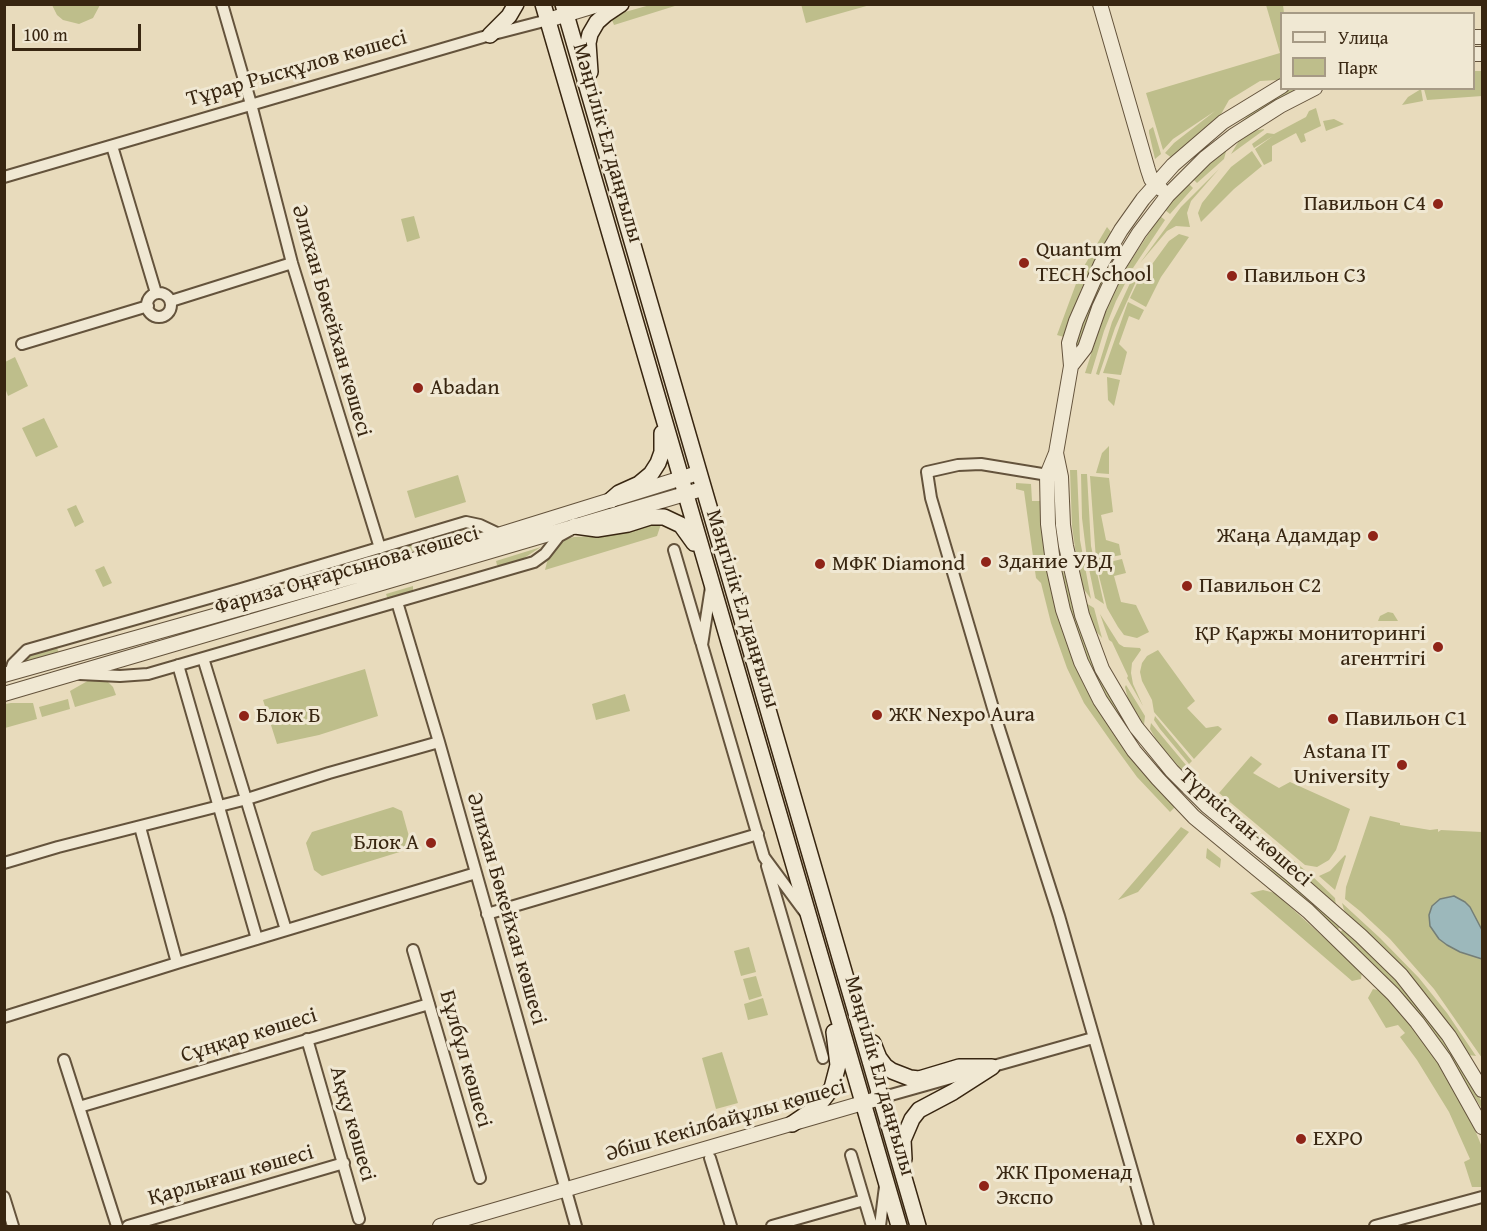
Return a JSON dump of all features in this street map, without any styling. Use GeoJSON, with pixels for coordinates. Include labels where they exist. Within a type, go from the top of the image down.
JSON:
{"type":"FeatureCollection","features":[{"type":"Feature","properties":{"kind":"main road"},"geometry":{"type":"LineString","coordinates":[[489,35],[508,16],[516,4]]}},
{"type":"Feature","properties":{"kind":"main road","name":"Мәңгілік Ел даңғылы"},"geometry":{"type":"LineString","coordinates":[[543,4],[899,1227]]}},
{"type":"Feature","properties":{"kind":"main road"},"geometry":{"type":"LineString","coordinates":[[604,146],[587,61],[588,43],[597,22],[621,4]]}},
{"type":"Feature","properties":{"kind":"main road","name":"Мәңгілік Ел даңғылы"},"geometry":{"type":"LineString","coordinates":[[564,9],[918,1227]]}},
{"type":"Feature","properties":{"kind":"main road"},"geometry":{"type":"LineString","coordinates":[[611,500],[619,493],[639,484],[651,474],[658,463],[663,440],[655,389]]}},
{"type":"Feature","properties":{"kind":"main road"},"geometry":{"type":"LineString","coordinates":[[575,526],[597,529],[628,524],[650,517],[664,517],[676,521],[689,534],[711,580]]}},
{"type":"Feature","properties":{"kind":"main road"},"geometry":{"type":"LineString","coordinates":[[792,1124],[817,1107],[836,1080],[838,1050],[823,964]]}},
{"type":"Feature","properties":{"kind":"main road"},"geometry":{"type":"LineString","coordinates":[[857,1018],[866,1029],[885,1066],[900,1075],[919,1079],[959,1067],[992,1067]]}},
{"type":"Feature","properties":{"kind":"main road"},"geometry":{"type":"LineString","coordinates":[[904,1181],[903,1140],[915,1114],[926,1104],[953,1092],[992,1067]]}},
{"type":"Feature","properties":{"kind":"street","name":"Әлихан Бөкейхан көшесі"},"geometry":{"type":"LineString","coordinates":[[222,4],[251,104],[292,263],[380,548]]}},
{"type":"Feature","properties":{"kind":"street","name":"Тұрар Рысқұлов көшесі"},"geometry":{"type":"LineString","coordinates":[[4,177],[489,35],[548,20],[564,9],[601,4]]}},
{"type":"Feature","properties":{"kind":"street"},"geometry":{"type":"LineString","coordinates":[[1100,4],[1148,170],[1155,184],[1168,195]]}},
{"type":"Feature","properties":{"kind":"street","name":"Түркістан көшесі"},"geometry":{"type":"LineString","coordinates":[[1280,87],[1223,122],[1190,149],[1155,184],[1121,230],[1101,264],[1069,344],[1071,366],[1054,476],[1046,497],[1050,544],[1063,610],[1081,662],[1111,718],[1146,765],[1186,809],[1308,911],[1393,994],[1444,1059],[1482,1127]]}},
{"type":"Feature","properties":{"kind":"street","name":"Түркістан көшесі"},"geometry":{"type":"LineString","coordinates":[[1071,366],[1085,348],[1119,265],[1139,233],[1168,195],[1205,158],[1233,136],[1272,110],[1311,90]]}},
{"type":"Feature","properties":{"kind":"street"},"geometry":{"type":"LineString","coordinates":[[112,146],[156,293]]}},
{"type":"Feature","properties":{"kind":"street"},"geometry":{"type":"LineString","coordinates":[[171,301],[292,263]]}},
{"type":"Feature","properties":{"kind":"street"},"geometry":{"type":"LineString","coordinates":[[156,293],[163,293],[171,301],[170,309],[162,316],[151,313],[147,306],[148,300],[156,293]]}},
{"type":"Feature","properties":{"kind":"street"},"geometry":{"type":"LineString","coordinates":[[22,344],[147,306]]}},
{"type":"Feature","properties":{"kind":"street"},"geometry":{"type":"LineString","coordinates":[[1054,476],[981,464],[957,465],[927,472],[931,498],[998,725],[1059,916],[1148,1227]]}},
{"type":"Feature","properties":{"kind":"street","name":"Фариза Оңғарсынова көшесі"},"geometry":{"type":"LineString","coordinates":[[7,674],[426,556],[698,473]]}},
{"type":"Feature","properties":{"kind":"street","name":"Түркістан көшесі"},"geometry":{"type":"LineString","coordinates":[[1054,476],[1061,501],[1066,546],[1082,615],[1102,669],[1136,727],[1172,771],[1207,806],[1289,873],[1389,963],[1437,1020],[1482,1090]]}},
{"type":"Feature","properties":{"kind":"street","name":"Фариза Оңғарсынова көшесі"},"geometry":{"type":"LineString","coordinates":[[5,694],[702,489]]}},
{"type":"Feature","properties":{"kind":"street"},"geometry":{"type":"LineString","coordinates":[[7,674],[27,650],[466,522],[480,525],[499,534]]}},
{"type":"Feature","properties":{"kind":"street"},"geometry":{"type":"LineString","coordinates":[[74,673],[120,676],[148,674],[534,562],[575,526]]}},
{"type":"Feature","properties":{"kind":"street"},"geometry":{"type":"LineString","coordinates":[[674,550],[823,1058]]}},
{"type":"Feature","properties":{"kind":"street"},"geometry":{"type":"LineString","coordinates":[[288,611],[282,608],[393,574],[426,556]]}},
{"type":"Feature","properties":{"kind":"street"},"geometry":{"type":"LineString","coordinates":[[702,645],[711,580]]}},
{"type":"Feature","properties":{"kind":"street","name":"Әлихан Бөкейхан көшесі"},"geometry":{"type":"LineString","coordinates":[[397,602],[439,742],[576,1227]]}},
{"type":"Feature","properties":{"kind":"street"},"geometry":{"type":"LineString","coordinates":[[74,673],[107,657],[246,615],[242,610],[227,612]]}},
{"type":"Feature","properties":{"kind":"street"},"geometry":{"type":"LineString","coordinates":[[203,658],[286,930]]}},
{"type":"Feature","properties":{"kind":"street"},"geometry":{"type":"LineString","coordinates":[[178,666],[257,939]]}},
{"type":"Feature","properties":{"kind":"street"},"geometry":{"type":"LineString","coordinates":[[4,863],[247,799],[439,742]]}},
{"type":"Feature","properties":{"kind":"street"},"geometry":{"type":"LineString","coordinates":[[140,827],[177,963]]}},
{"type":"Feature","properties":{"kind":"street"},"geometry":{"type":"LineString","coordinates":[[487,914],[758,834]]}},
{"type":"Feature","properties":{"kind":"street"},"geometry":{"type":"LineString","coordinates":[[764,857],[810,918]]}},
{"type":"Feature","properties":{"kind":"street"},"geometry":{"type":"LineString","coordinates":[[4,1017],[476,873]]}},
{"type":"Feature","properties":{"kind":"street"},"geometry":{"type":"LineString","coordinates":[[781,913],[783,903],[790,900],[810,918]]}},
{"type":"Feature","properties":{"kind":"street","name":"Бұлбұл көшесі"},"geometry":{"type":"LineString","coordinates":[[413,950],[480,1178]]}},
{"type":"Feature","properties":{"kind":"street","name":"Сұңқар көшесі"},"geometry":{"type":"LineString","coordinates":[[79,1107],[429,1004]]}},
{"type":"Feature","properties":{"kind":"street","name":"Әбіш Кекілбайұлы көшесі"},"geometry":{"type":"LineString","coordinates":[[440,1227],[1093,1038]]}},
{"type":"Feature","properties":{"kind":"street","name":"Аққу көшесі"},"geometry":{"type":"LineString","coordinates":[[307,1039],[359,1219]]}},
{"type":"Feature","properties":{"kind":"street"},"geometry":{"type":"LineString","coordinates":[[64,1060],[117,1227]]}},
{"type":"Feature","properties":{"kind":"street"},"geometry":{"type":"LineString","coordinates":[[851,1155],[872,1227]]}},
{"type":"Feature","properties":{"kind":"street"},"geometry":{"type":"LineString","coordinates":[[710,1158],[731,1227]]}},
{"type":"Feature","properties":{"kind":"street","name":"Қарлығаш көшесі"},"geometry":{"type":"LineString","coordinates":[[128,1227],[344,1163]]}},
{"type":"Feature","properties":{"kind":"street"},"geometry":{"type":"LineString","coordinates":[[880,1227],[886,1180]]}},
{"type":"Feature","properties":{"kind":"street"},"geometry":{"type":"LineString","coordinates":[[4,1197],[13,1227]]}},
{"type":"Feature","properties":{"kind":"street"},"geometry":{"type":"LineString","coordinates":[[1375,1227],[1482,1197]]}},
{"type":"Feature","properties":{"kind":"street"},"geometry":{"type":"LineString","coordinates":[[772,1227],[864,1200]]}},
{"type":"Feature","properties":{"kind":"green space"},"geometry":{"type":"Polygon","coordinates":[[[801,4],[870,4],[870,5],[806,23],[801,4]]]}},
{"type":"Feature","properties":{"kind":"green space"},"geometry":{"type":"Polygon","coordinates":[[[52,5],[100,5],[93,18],[79,24],[63,20],[57,15],[52,5]]]}},
{"type":"Feature","properties":{"kind":"green space"},"geometry":{"type":"Polygon","coordinates":[[[650,5],[678,5],[614,25],[612,20],[625,12],[650,5]]]}},
{"type":"Feature","properties":{"kind":"green space"},"geometry":{"type":"Polygon","coordinates":[[[1266,5],[1283,5],[1284,12],[1280,12],[1280,53],[1266,5]]]}},
{"type":"Feature","properties":{"kind":"green space"},"geometry":{"type":"Polygon","coordinates":[[[1280,53],[1280,78],[1260,81],[1229,100],[1220,116],[1172,158],[1165,153],[1174,143],[1215,111],[1173,139],[1163,150],[1146,93],[1280,53]]]}},
{"type":"Feature","properties":{"kind":"green space"},"geometry":{"type":"Polygon","coordinates":[[[1475,71],[1482,71],[1482,96],[1427,100],[1424,90],[1475,90],[1475,71]]]}},
{"type":"Feature","properties":{"kind":"green space"},"geometry":{"type":"Polygon","coordinates":[[[1287,90],[1303,90],[1235,127],[1264,102],[1287,90]]]}},
{"type":"Feature","properties":{"kind":"green space"},"geometry":{"type":"Polygon","coordinates":[[[1421,90],[1423,101],[1402,105],[1408,97],[1421,90]]]}},
{"type":"Feature","properties":{"kind":"green space"},"geometry":{"type":"Polygon","coordinates":[[[1316,108],[1321,126],[1304,134],[1306,141],[1301,143],[1296,133],[1272,146],[1272,161],[1264,165],[1255,149],[1273,136],[1254,148],[1252,144],[1267,133],[1274,134],[1306,117],[1309,111],[1316,108]]]}},
{"type":"Feature","properties":{"kind":"green space"},"geometry":{"type":"Polygon","coordinates":[[[1334,119],[1344,124],[1326,131],[1323,121],[1334,119]]]}},
{"type":"Feature","properties":{"kind":"green space"},"geometry":{"type":"Polygon","coordinates":[[[1153,127],[1161,154],[1155,159],[1149,133],[1153,127]]]}},
{"type":"Feature","properties":{"kind":"green space"},"geometry":{"type":"Polygon","coordinates":[[[1264,129],[1231,154],[1240,139],[1252,131],[1264,129]]]}},
{"type":"Feature","properties":{"kind":"green space"},"geometry":{"type":"Polygon","coordinates":[[[1227,148],[1224,159],[1197,183],[1193,179],[1227,148]]]}},
{"type":"Feature","properties":{"kind":"green space"},"geometry":{"type":"Polygon","coordinates":[[[1252,151],[1262,166],[1234,189],[1201,222],[1198,213],[1202,203],[1231,167],[1252,151]]]}},
{"type":"Feature","properties":{"kind":"green space"},"geometry":{"type":"Polygon","coordinates":[[[1219,169],[1191,201],[1187,213],[1190,227],[1176,226],[1167,231],[1140,263],[1181,207],[1219,169]]]}},
{"type":"Feature","properties":{"kind":"green space"},"geometry":{"type":"Polygon","coordinates":[[[1188,183],[1193,188],[1170,214],[1165,210],[1188,183]]]}},
{"type":"Feature","properties":{"kind":"green space"},"geometry":{"type":"Polygon","coordinates":[[[414,216],[420,238],[407,242],[401,219],[414,216]]]}},
{"type":"Feature","properties":{"kind":"green space"},"geometry":{"type":"Polygon","coordinates":[[[1160,216],[1165,220],[1133,268],[1123,273],[1160,216]]]}},
{"type":"Feature","properties":{"kind":"green space"},"geometry":{"type":"Polygon","coordinates":[[[1107,227],[1111,232],[1081,290],[1064,337],[1057,335],[1080,273],[1107,227]]]}},
{"type":"Feature","properties":{"kind":"green space"},"geometry":{"type":"Polygon","coordinates":[[[1179,234],[1189,237],[1161,277],[1146,307],[1130,298],[1141,275],[1150,267],[1169,241],[1179,234]]]}},
{"type":"Feature","properties":{"kind":"green space"},"geometry":{"type":"Polygon","coordinates":[[[1112,258],[1079,348],[1074,346],[1096,286],[1112,258]]]}},
{"type":"Feature","properties":{"kind":"green space"},"geometry":{"type":"Polygon","coordinates":[[[1129,276],[1104,331],[1091,374],[1085,373],[1104,314],[1117,284],[1129,276]]]}},
{"type":"Feature","properties":{"kind":"green space"},"geometry":{"type":"Polygon","coordinates":[[[1138,277],[1115,328],[1099,375],[1096,374],[1112,322],[1132,279],[1138,277]]]}},
{"type":"Feature","properties":{"kind":"green space"},"geometry":{"type":"Polygon","coordinates":[[[1128,302],[1144,310],[1139,320],[1129,316],[1119,344],[1127,352],[1121,375],[1103,373],[1128,302]]]}},
{"type":"Feature","properties":{"kind":"green space"},"geometry":{"type":"Polygon","coordinates":[[[15,357],[28,386],[8,396],[5,388],[5,362],[15,357]]]}},
{"type":"Feature","properties":{"kind":"green space"},"geometry":{"type":"Polygon","coordinates":[[[1107,377],[1120,380],[1114,406],[1108,400],[1107,377]]]}},
{"type":"Feature","properties":{"kind":"green space"},"geometry":{"type":"Polygon","coordinates":[[[44,418],[58,447],[36,457],[22,428],[44,418]]]}},
{"type":"Feature","properties":{"kind":"green space"},"geometry":{"type":"Polygon","coordinates":[[[1109,446],[1109,474],[1096,473],[1102,453],[1109,446]]]}},
{"type":"Feature","properties":{"kind":"green space"},"geometry":{"type":"Polygon","coordinates":[[[1070,470],[1077,470],[1080,540],[1091,599],[1083,588],[1076,555],[1072,526],[1070,470]]]}},
{"type":"Feature","properties":{"kind":"green space"},"geometry":{"type":"Polygon","coordinates":[[[1081,474],[1087,474],[1091,546],[1104,604],[1095,598],[1087,559],[1082,518],[1081,474]]]}},
{"type":"Feature","properties":{"kind":"green space"},"geometry":{"type":"Polygon","coordinates":[[[458,475],[466,502],[415,518],[407,491],[458,475]]]}},
{"type":"Feature","properties":{"kind":"green space"},"geometry":{"type":"Polygon","coordinates":[[[1090,476],[1109,478],[1113,512],[1101,515],[1106,540],[1119,544],[1121,555],[1096,560],[1090,476]]]}},
{"type":"Feature","properties":{"kind":"green space"},"geometry":{"type":"Polygon","coordinates":[[[1016,483],[1031,484],[1032,501],[1040,501],[1045,558],[1056,607],[1095,704],[1132,759],[1175,807],[1170,812],[1137,777],[1110,740],[1084,703],[1067,668],[1051,623],[1041,583],[1036,578],[1024,491],[1016,489],[1016,483]]]}},
{"type":"Feature","properties":{"kind":"green space"},"geometry":{"type":"Polygon","coordinates":[[[76,505],[84,522],[75,527],[67,509],[76,505]]]}},
{"type":"Feature","properties":{"kind":"green space"},"geometry":{"type":"Polygon","coordinates":[[[662,521],[657,536],[545,570],[554,548],[563,540],[574,537],[602,536],[662,521]]]}},
{"type":"Feature","properties":{"kind":"green space"},"geometry":{"type":"Polygon","coordinates":[[[458,533],[466,535],[365,565],[363,558],[433,537],[458,533]]]}},
{"type":"Feature","properties":{"kind":"green space"},"geometry":{"type":"Polygon","coordinates":[[[541,547],[521,560],[497,565],[496,561],[541,547]]]}},
{"type":"Feature","properties":{"kind":"green space"},"geometry":{"type":"Polygon","coordinates":[[[1122,559],[1126,573],[1114,576],[1121,602],[1136,605],[1149,632],[1137,638],[1124,635],[1118,627],[1107,608],[1099,576],[1097,565],[1122,559]]]}},
{"type":"Feature","properties":{"kind":"green space"},"geometry":{"type":"Polygon","coordinates":[[[1059,560],[1136,736],[1115,714],[1085,654],[1075,630],[1059,560]]]}},
{"type":"Feature","properties":{"kind":"green space"},"geometry":{"type":"Polygon","coordinates":[[[104,566],[112,583],[103,587],[95,570],[104,566]]]}},
{"type":"Feature","properties":{"kind":"green space"},"geometry":{"type":"Polygon","coordinates":[[[413,586],[413,593],[388,600],[386,594],[413,586]]]}},
{"type":"Feature","properties":{"kind":"green space"},"geometry":{"type":"Polygon","coordinates":[[[252,589],[254,596],[226,604],[224,597],[252,589]]]}},
{"type":"Feature","properties":{"kind":"green space"},"geometry":{"type":"Polygon","coordinates":[[[1086,603],[1094,608],[1102,638],[1094,629],[1086,603]]]}},
{"type":"Feature","properties":{"kind":"green space"},"geometry":{"type":"Polygon","coordinates":[[[1388,612],[1393,613],[1398,621],[1378,621],[1380,616],[1388,612]]]}},
{"type":"Feature","properties":{"kind":"green space"},"geometry":{"type":"Polygon","coordinates":[[[1100,614],[1119,644],[1141,650],[1132,663],[1131,673],[1133,684],[1143,706],[1109,640],[1100,614]]]}},
{"type":"Feature","properties":{"kind":"green space"},"geometry":{"type":"Polygon","coordinates":[[[55,647],[59,653],[17,666],[32,655],[55,647]]]}},
{"type":"Feature","properties":{"kind":"green space"},"geometry":{"type":"Polygon","coordinates":[[[1158,650],[1195,701],[1187,708],[1206,728],[1218,726],[1222,729],[1194,759],[1154,712],[1152,700],[1142,681],[1140,672],[1142,663],[1147,656],[1158,650]]]}},
{"type":"Feature","properties":{"kind":"green space"},"geometry":{"type":"Polygon","coordinates":[[[365,669],[378,716],[319,735],[277,744],[263,700],[365,669]]]}},
{"type":"Feature","properties":{"kind":"green space"},"geometry":{"type":"Polygon","coordinates":[[[91,679],[105,679],[113,687],[116,695],[75,707],[70,691],[91,679]]]}},
{"type":"Feature","properties":{"kind":"green space"},"geometry":{"type":"Polygon","coordinates":[[[1126,685],[1145,716],[1144,725],[1128,699],[1126,685]]]}},
{"type":"Feature","properties":{"kind":"green space"},"geometry":{"type":"Polygon","coordinates":[[[625,694],[630,711],[596,720],[592,704],[625,694]]]}},
{"type":"Feature","properties":{"kind":"green space"},"geometry":{"type":"Polygon","coordinates":[[[68,699],[70,709],[42,717],[39,707],[68,699]]]}},
{"type":"Feature","properties":{"kind":"green space"},"geometry":{"type":"Polygon","coordinates":[[[33,703],[37,719],[5,728],[5,704],[33,703]]]}},
{"type":"Feature","properties":{"kind":"green space"},"geometry":{"type":"Polygon","coordinates":[[[1155,716],[1192,761],[1189,764],[1160,729],[1154,720],[1155,716]]]}},
{"type":"Feature","properties":{"kind":"green space"},"geometry":{"type":"Polygon","coordinates":[[[1151,723],[1191,771],[1186,776],[1157,741],[1150,729],[1151,723]]]}},
{"type":"Feature","properties":{"kind":"green space"},"geometry":{"type":"Polygon","coordinates":[[[1251,756],[1262,764],[1253,773],[1279,788],[1290,782],[1350,809],[1336,850],[1329,860],[1317,867],[1305,865],[1219,793],[1251,756]]]}},
{"type":"Feature","properties":{"kind":"green space"},"geometry":{"type":"Polygon","coordinates":[[[1226,805],[1306,871],[1292,867],[1221,810],[1226,805]]]}},
{"type":"Feature","properties":{"kind":"green space"},"geometry":{"type":"Polygon","coordinates":[[[393,807],[402,811],[410,840],[406,850],[322,876],[314,870],[306,843],[312,832],[393,807]]]}},
{"type":"Feature","properties":{"kind":"green space"},"geometry":{"type":"Polygon","coordinates":[[[1370,816],[1400,823],[1400,825],[1430,830],[1438,829],[1438,832],[1441,830],[1482,832],[1482,1058],[1434,989],[1390,939],[1345,899],[1346,887],[1370,816]]]}},
{"type":"Feature","properties":{"kind":"green space"},"geometry":{"type":"Polygon","coordinates":[[[1181,827],[1189,832],[1138,892],[1118,900],[1181,827]]]}},
{"type":"Feature","properties":{"kind":"green space"},"geometry":{"type":"Polygon","coordinates":[[[1207,848],[1221,859],[1220,868],[1206,858],[1207,848]]]}},
{"type":"Feature","properties":{"kind":"green space"},"geometry":{"type":"Polygon","coordinates":[[[1345,855],[1335,890],[1319,876],[1330,871],[1345,855]]]}},
{"type":"Feature","properties":{"kind":"green space"},"geometry":{"type":"Polygon","coordinates":[[[1253,858],[1286,878],[1341,926],[1337,930],[1253,858]]]}},
{"type":"Feature","properties":{"kind":"green space"},"geometry":{"type":"Polygon","coordinates":[[[1312,876],[1335,898],[1336,906],[1303,877],[1312,876]]]}},
{"type":"Feature","properties":{"kind":"green space"},"geometry":{"type":"Polygon","coordinates":[[[1263,890],[1275,893],[1362,972],[1361,979],[1352,981],[1250,893],[1263,890]]]}},
{"type":"Feature","properties":{"kind":"green space"},"geometry":{"type":"Polygon","coordinates":[[[1342,903],[1419,978],[1447,1013],[1476,1056],[1469,1055],[1421,989],[1379,944],[1349,917],[1342,903]]]}},
{"type":"Feature","properties":{"kind":"green space"},"geometry":{"type":"Polygon","coordinates":[[[1344,929],[1396,981],[1432,1025],[1468,1078],[1482,1102],[1482,1109],[1419,1015],[1400,991],[1340,932],[1344,929]]]}},
{"type":"Feature","properties":{"kind":"green space"},"geometry":{"type":"Polygon","coordinates":[[[749,947],[756,972],[741,976],[734,951],[749,947]]]}},
{"type":"Feature","properties":{"kind":"green space"},"geometry":{"type":"Polygon","coordinates":[[[756,976],[762,996],[749,1000],[743,979],[756,976]]]}},
{"type":"Feature","properties":{"kind":"green space"},"geometry":{"type":"Polygon","coordinates":[[[1373,989],[1386,992],[1429,1048],[1472,1123],[1482,1147],[1482,1187],[1472,1187],[1464,1162],[1470,1159],[1449,1112],[1400,1037],[1405,1033],[1398,1025],[1386,1028],[1368,998],[1373,989]]]}},
{"type":"Feature","properties":{"kind":"green space"},"geometry":{"type":"Polygon","coordinates":[[[763,998],[768,1015],[748,1020],[744,1004],[763,998]]]}},
{"type":"Feature","properties":{"kind":"green space"},"geometry":{"type":"Polygon","coordinates":[[[722,1052],[738,1103],[716,1109],[702,1058],[722,1052]]]}},
{"type":"Feature","properties":{"kind":"water"},"geometry":{"type":"Polygon","coordinates":[[[1454,896],[1470,907],[1482,930],[1482,959],[1447,945],[1439,939],[1430,926],[1429,915],[1432,906],[1440,899],[1454,896]]]}},
{"type":"Feature","properties":{"kind":"place","name":"Павильон С4"},"geometry":{"type":"Point","coordinates":[1438,204]}},
{"type":"Feature","properties":{"kind":"place","name":"Quantum TECH School"},"geometry":{"type":"Point","coordinates":[1024,263]}},
{"type":"Feature","properties":{"kind":"place","name":"Павильон С3"},"geometry":{"type":"Point","coordinates":[1232,276]}},
{"type":"Feature","properties":{"kind":"place","name":"Abadan"},"geometry":{"type":"Point","coordinates":[418,388]}},
{"type":"Feature","properties":{"kind":"place","name":"Жаңа Адамдар"},"geometry":{"type":"Point","coordinates":[1373,536]}},
{"type":"Feature","properties":{"kind":"place","name":"Здание УВД"},"geometry":{"type":"Point","coordinates":[986,562]}},
{"type":"Feature","properties":{"kind":"place","name":"МФК Diamond"},"geometry":{"type":"Point","coordinates":[820,564]}},
{"type":"Feature","properties":{"kind":"place","name":"Павильон С2"},"geometry":{"type":"Point","coordinates":[1187,586]}},
{"type":"Feature","properties":{"kind":"place","name":"ҚР Қаржы мониторингі агенттігі"},"geometry":{"type":"Point","coordinates":[1438,647]}},
{"type":"Feature","properties":{"kind":"place","name":"ЖК Nexpo Aura"},"geometry":{"type":"Point","coordinates":[877,715]}},
{"type":"Feature","properties":{"kind":"place","name":"Блок Б"},"geometry":{"type":"Point","coordinates":[244,716]}},
{"type":"Feature","properties":{"kind":"place","name":"Павильон С1"},"geometry":{"type":"Point","coordinates":[1333,719]}},
{"type":"Feature","properties":{"kind":"place","name":"Astana IT University"},"geometry":{"type":"Point","coordinates":[1402,765]}},
{"type":"Feature","properties":{"kind":"place","name":"Блок А"},"geometry":{"type":"Point","coordinates":[431,843]}},
{"type":"Feature","properties":{"kind":"place","name":"EXPO"},"geometry":{"type":"Point","coordinates":[1301,1139]}},
{"type":"Feature","properties":{"kind":"place","name":"ЖК Променад Экспо"},"geometry":{"type":"Point","coordinates":[984,1186]}}]}
